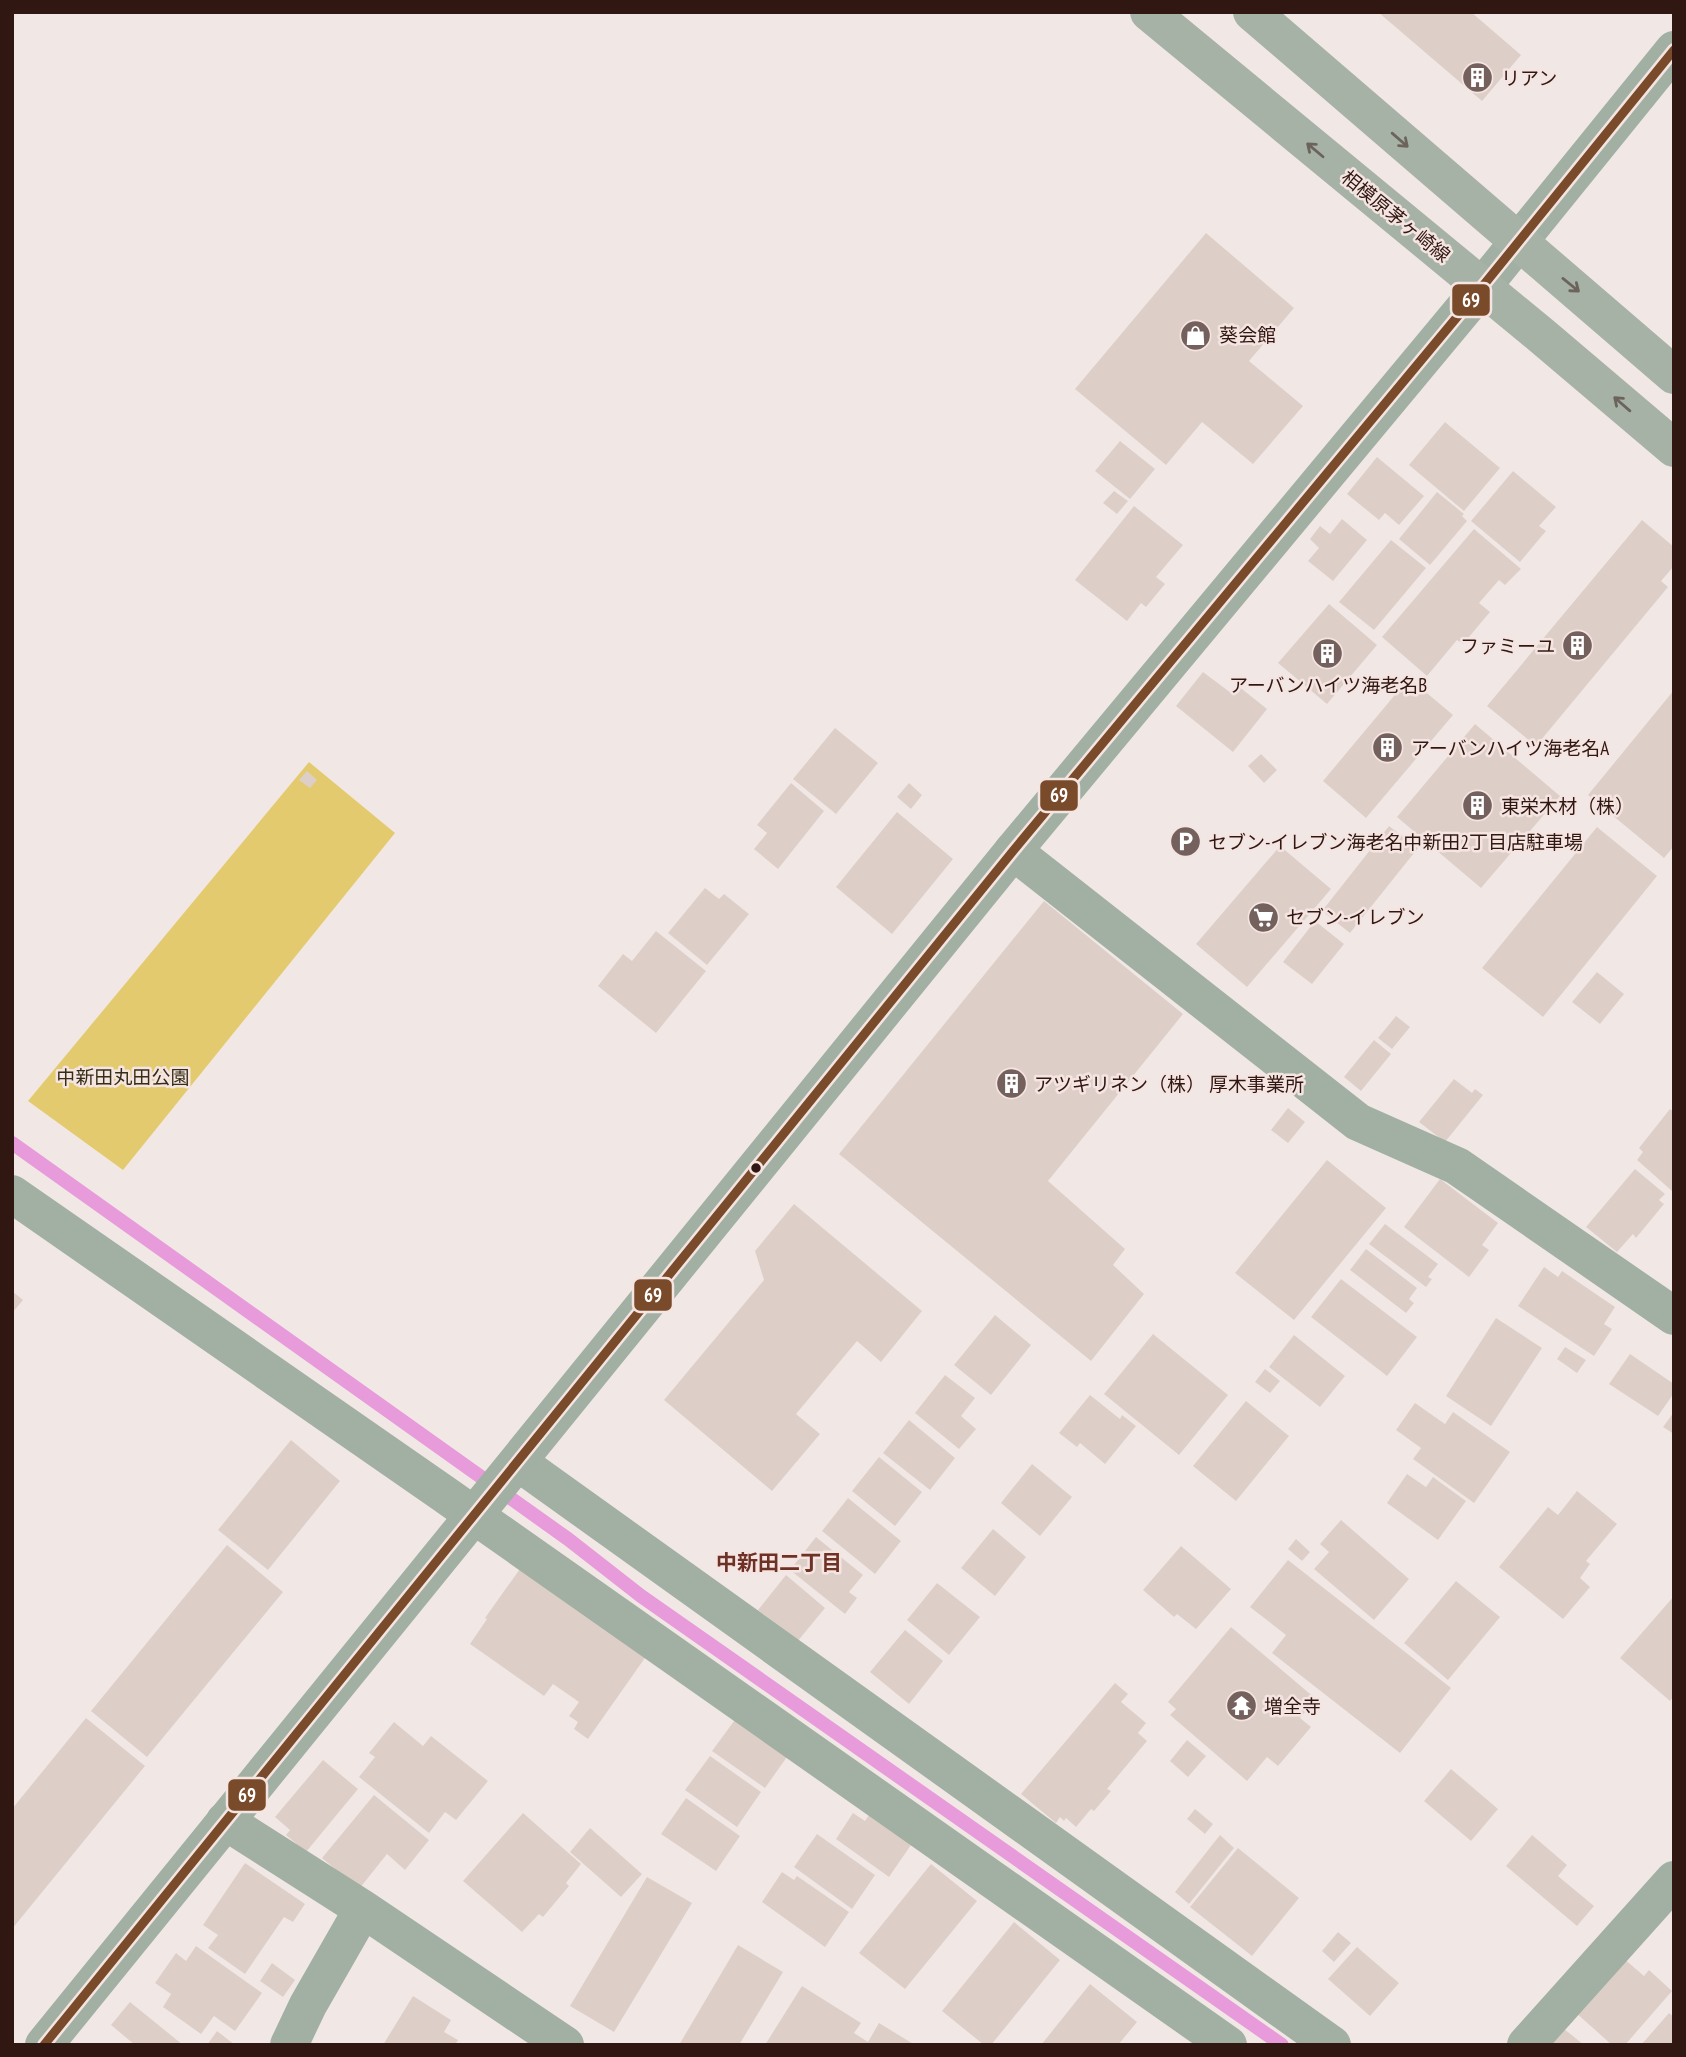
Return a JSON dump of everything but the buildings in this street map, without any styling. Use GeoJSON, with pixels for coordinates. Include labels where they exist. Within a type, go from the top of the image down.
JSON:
{"type":"FeatureCollection","features":[{"type":"Feature","properties":{"kind":"main road","name":"相模原茅ヶ崎線"},"geometry":{"type":"LineString","coordinates":[[1149,12],[1674,448]]}},
{"type":"Feature","properties":{"kind":"main road"},"geometry":{"type":"LineString","coordinates":[[1252,12],[1674,375]]}},
{"type":"Feature","properties":{"kind":"street"},"geometry":{"type":"LineString","coordinates":[[44,2045],[1013,851],[1482,287],[1674,50]]}},
{"type":"Feature","properties":{"kind":"street"},"geometry":{"type":"LineString","coordinates":[[1013,851],[1358,1122],[1457,1166],[1674,1315]]}},
{"type":"Feature","properties":{"kind":"street"},"geometry":{"type":"LineString","coordinates":[[12,1194],[479,1509],[1228,2045]]}},
{"type":"Feature","properties":{"kind":"street"},"geometry":{"type":"LineString","coordinates":[[516,1465],[1332,2045]]}},
{"type":"Feature","properties":{"kind":"street"},"geometry":{"type":"LineString","coordinates":[[225,1821],[363,1909],[565,2045]]}},
{"type":"Feature","properties":{"kind":"street"},"geometry":{"type":"LineString","coordinates":[[1526,2045],[1674,1880]]}},
{"type":"Feature","properties":{"kind":"street"},"geometry":{"type":"LineString","coordinates":[[289,2045],[308,2005],[363,1909]]}},
{"type":"Feature","properties":{"kind":"green space","name":"中新田丸田公園"},"geometry":{"type":"Polygon","coordinates":[[[309,762],[395,833],[123,1170],[28,1101],[309,762]]]}},
{"type":"Feature","properties":{"kind":"waterway"},"geometry":{"type":"LineString","coordinates":[[12,1143],[568,1539],[641,1596],[1282,2045]]}},
{"type":"Feature","properties":{"kind":"transit line","name":"69"},"geometry":{"type":"LineString","coordinates":[[44,2045],[1013,851],[1482,287],[1674,50]]}},
{"type":"Feature","properties":{"kind":"place","name":"リアン"},"geometry":{"type":"Point","coordinates":[1478,78]}},
{"type":"Feature","properties":{"kind":"place","name":"葵会館"},"geometry":{"type":"Point","coordinates":[1196,335]}},
{"type":"Feature","properties":{"kind":"place","name":"ファミーユ"},"geometry":{"type":"Point","coordinates":[1578,646]}},
{"type":"Feature","properties":{"kind":"place","name":"アーバンハイツ海老名B"},"geometry":{"type":"Point","coordinates":[1328,654]}},
{"type":"Feature","properties":{"kind":"place","name":"アーバンハイツ海老名A"},"geometry":{"type":"Point","coordinates":[1388,748]}},
{"type":"Feature","properties":{"kind":"place","name":"東栄木材（株）"},"geometry":{"type":"Point","coordinates":[1478,806]}},
{"type":"Feature","properties":{"kind":"place","name":"セブン-イレブン海老名中新田2丁目店駐車場"},"geometry":{"type":"Point","coordinates":[1185,842]}},
{"type":"Feature","properties":{"kind":"place","name":"セブン-イレブン"},"geometry":{"type":"Point","coordinates":[1263,917]}},
{"type":"Feature","properties":{"kind":"place","name":"アツギリネン（株） 厚木事業所"},"geometry":{"type":"Point","coordinates":[1011,1084]}},
{"type":"Feature","properties":{"kind":"place","name":"増全寺"},"geometry":{"type":"Point","coordinates":[1241,1706]}},
{"type":"Feature","properties":{"kind":"district","name":"中新田二丁目"},"geometry":{"type":"Point","coordinates":[779,1563]}}]}
